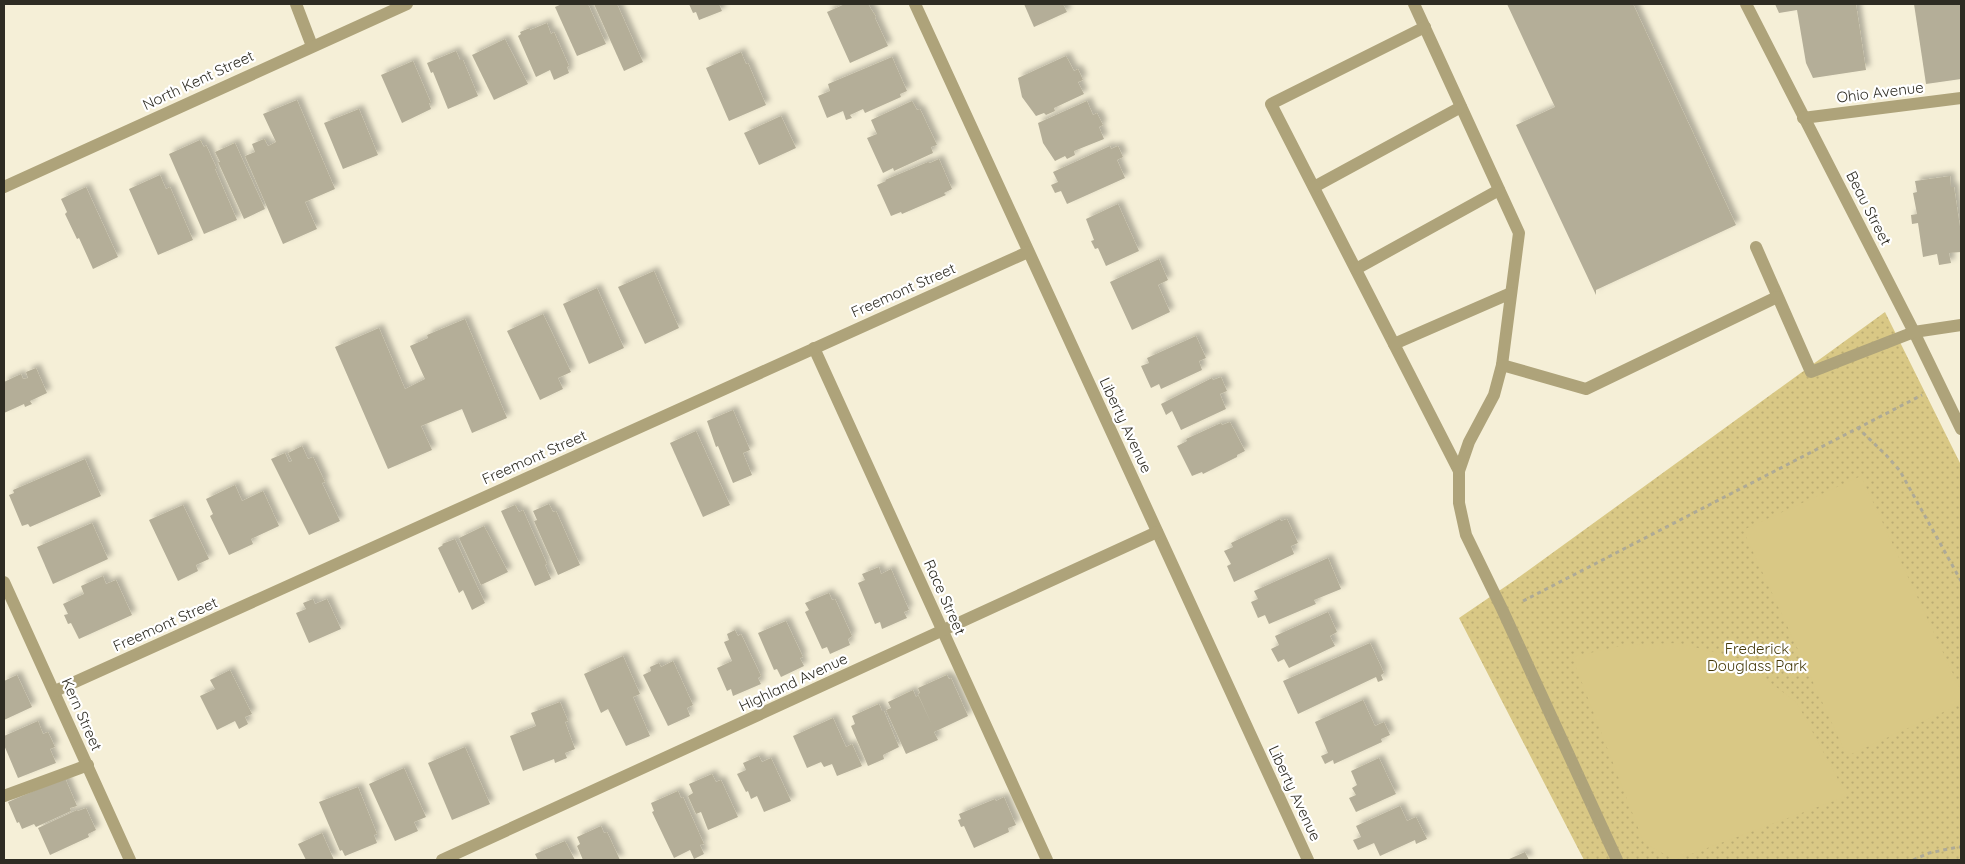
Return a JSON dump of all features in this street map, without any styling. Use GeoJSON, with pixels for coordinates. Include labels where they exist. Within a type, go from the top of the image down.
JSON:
{"type":"FeatureCollection","features":[{"type":"Feature","properties":{"kind":"street"},"geometry":{"type":"LineString","coordinates":[[296,4],[312,46]]}},
{"type":"Feature","properties":{"kind":"street","name":"North Kent Street"},"geometry":{"type":"LineString","coordinates":[[4,186],[407,4]]}},
{"type":"Feature","properties":{"kind":"street","name":"Liberty Avenue"},"geometry":{"type":"LineString","coordinates":[[915,4],[1308,860]]}},
{"type":"Feature","properties":{"kind":"street"},"geometry":{"type":"LineString","coordinates":[[1414,4],[1519,233],[1502,365],[1494,395],[1469,442],[1459,471],[1459,503],[1466,535],[1617,860]]}},
{"type":"Feature","properties":{"kind":"street","name":"Beau Street"},"geometry":{"type":"LineString","coordinates":[[1746,4],[1914,332],[1961,429]]}},
{"type":"Feature","properties":{"kind":"street"},"geometry":{"type":"LineString","coordinates":[[1425,27],[1271,104],[1459,471]]}},
{"type":"Feature","properties":{"kind":"street","name":"Ohio Avenue"},"geometry":{"type":"LineString","coordinates":[[1803,118],[1961,98]]}},
{"type":"Feature","properties":{"kind":"street"},"geometry":{"type":"LineString","coordinates":[[1314,187],[1461,107]]}},
{"type":"Feature","properties":{"kind":"street"},"geometry":{"type":"LineString","coordinates":[[1356,269],[1499,190]]}},
{"type":"Feature","properties":{"kind":"street"},"geometry":{"type":"LineString","coordinates":[[1756,247],[1810,372],[1914,332],[1961,325]]}},
{"type":"Feature","properties":{"kind":"street","name":"Freemont Street"},"geometry":{"type":"LineString","coordinates":[[54,691],[1028,252]]}},
{"type":"Feature","properties":{"kind":"street"},"geometry":{"type":"LineString","coordinates":[[1394,344],[1511,293]]}},
{"type":"Feature","properties":{"kind":"street"},"geometry":{"type":"LineString","coordinates":[[1502,365],[1586,389],[1777,296]]}},
{"type":"Feature","properties":{"kind":"street","name":"Race Street"},"geometry":{"type":"LineString","coordinates":[[814,348],[1047,860]]}},
{"type":"Feature","properties":{"kind":"street","name":"Highland Avenue"},"geometry":{"type":"LineString","coordinates":[[442,860],[943,632],[1157,532]]}},
{"type":"Feature","properties":{"kind":"street","name":"Kern Street"},"geometry":{"type":"LineString","coordinates":[[4,582],[130,860]]}},
{"type":"Feature","properties":{"kind":"street"},"geometry":{"type":"LineString","coordinates":[[4,796],[88,765]]}},
{"type":"Feature","properties":{"kind":"path"},"geometry":{"type":"LineString","coordinates":[[1502,609],[1520,602],[1940,386]]}},
{"type":"Feature","properties":{"kind":"path"},"geometry":{"type":"LineString","coordinates":[[1857,427],[1886,454],[1900,471],[1961,581]]}},
{"type":"Feature","properties":{"kind":"path"},"geometry":{"type":"LineString","coordinates":[[1913,860],[1929,853],[1961,848]]}},
{"type":"Feature","properties":{"kind":"green space","name":"Frederick Douglass Park"},"geometry":{"type":"Polygon","coordinates":[[[1885,312],[1961,465],[1961,860],[1584,860],[1459,618],[1515,580],[1885,312]]]}},
{"type":"Feature","properties":{"kind":"green space"},"geometry":{"type":"Polygon","coordinates":[[[1861,476],[1961,691],[1961,704],[1847,756],[1743,530],[1861,476]]]}},
{"type":"Feature","properties":{"kind":"green space"},"geometry":{"type":"Polygon","coordinates":[[[1679,643],[1740,659],[1797,703],[1847,796],[1675,860],[1644,843],[1572,657],[1625,645],[1679,643]]]}},
{"type":"Feature","properties":{"kind":"building"},"geometry":{"type":"Polygon","coordinates":[[[562,4],[588,4],[606,44],[577,56],[555,7],[562,4]]]}},
{"type":"Feature","properties":{"kind":"building"},"geometry":{"type":"Polygon","coordinates":[[[594,4],[617,4],[643,62],[624,71],[594,4]]]}},
{"type":"Feature","properties":{"kind":"building"},"geometry":{"type":"Polygon","coordinates":[[[689,4],[719,4],[722,11],[699,20],[696,12],[693,13],[689,4]]]}},
{"type":"Feature","properties":{"kind":"building"},"geometry":{"type":"Polygon","coordinates":[[[845,4],[868,4],[876,17],[888,46],[850,63],[827,12],[845,4]]]}},
{"type":"Feature","properties":{"kind":"building"},"geometry":{"type":"Polygon","coordinates":[[[1024,4],[1063,4],[1067,12],[1034,27],[1024,4]]]}},
{"type":"Feature","properties":{"kind":"building"},"geometry":{"type":"Polygon","coordinates":[[[1507,4],[1633,4],[1736,225],[1596,290],[1596,295],[1516,125],[1555,107],[1507,4]]]}},
{"type":"Feature","properties":{"kind":"building"},"geometry":{"type":"Polygon","coordinates":[[[1775,4],[1856,4],[1866,70],[1813,78],[1806,63],[1797,10],[1779,13],[1775,4]]]}},
{"type":"Feature","properties":{"kind":"building"},"geometry":{"type":"Polygon","coordinates":[[[1914,4],[1961,4],[1961,79],[1926,84],[1914,4]]]}},
{"type":"Feature","properties":{"kind":"building"},"geometry":{"type":"Polygon","coordinates":[[[547,23],[551,34],[554,32],[569,66],[567,67],[569,73],[554,80],[550,70],[536,77],[518,36],[521,34],[520,32],[547,23]]]}},
{"type":"Feature","properties":{"kind":"building"},"geometry":{"type":"Polygon","coordinates":[[[505,39],[528,84],[494,100],[472,55],[505,39]]]}},
{"type":"Feature","properties":{"kind":"building"},"geometry":{"type":"Polygon","coordinates":[[[456,51],[460,60],[463,60],[478,96],[448,109],[433,72],[431,73],[427,63],[456,51]]]}},
{"type":"Feature","properties":{"kind":"building"},"geometry":{"type":"Polygon","coordinates":[[[741,52],[746,64],[748,63],[766,105],[729,121],[706,68],[741,52]]]}},
{"type":"Feature","properties":{"kind":"building"},"geometry":{"type":"Polygon","coordinates":[[[1066,56],[1074,71],[1078,69],[1083,80],[1078,82],[1084,94],[1054,108],[1055,111],[1046,115],[1044,113],[1036,116],[1022,97],[1018,78],[1066,56]]]}},
{"type":"Feature","properties":{"kind":"building"},"geometry":{"type":"Polygon","coordinates":[[[892,57],[907,91],[900,94],[901,97],[865,113],[863,109],[850,115],[852,118],[846,120],[843,111],[827,118],[818,96],[830,91],[828,84],[892,57]]]}},
{"type":"Feature","properties":{"kind":"building"},"geometry":{"type":"Polygon","coordinates":[[[413,61],[431,103],[429,103],[431,109],[402,123],[381,75],[413,61]]]}},
{"type":"Feature","properties":{"kind":"building"},"geometry":{"type":"Polygon","coordinates":[[[297,100],[335,189],[305,202],[317,229],[283,244],[245,156],[255,152],[252,144],[264,139],[268,146],[276,142],[263,114],[297,100]]]}},
{"type":"Feature","properties":{"kind":"building"},"geometry":{"type":"Polygon","coordinates":[[[912,101],[917,110],[920,109],[937,145],[931,147],[933,153],[894,171],[893,168],[883,173],[867,138],[877,134],[871,120],[912,101]]]}},
{"type":"Feature","properties":{"kind":"building"},"geometry":{"type":"Polygon","coordinates":[[[1087,101],[1093,115],[1097,113],[1103,125],[1099,127],[1104,139],[1074,151],[1075,155],[1067,159],[1065,156],[1055,161],[1043,143],[1038,123],[1087,101]]]}},
{"type":"Feature","properties":{"kind":"building"},"geometry":{"type":"Polygon","coordinates":[[[359,109],[378,155],[343,169],[324,123],[359,109]]]}},
{"type":"Feature","properties":{"kind":"building"},"geometry":{"type":"Polygon","coordinates":[[[781,116],[796,148],[759,165],[744,133],[781,116]]]}},
{"type":"Feature","properties":{"kind":"building"},"geometry":{"type":"Polygon","coordinates":[[[200,140],[204,147],[206,145],[237,220],[204,234],[169,154],[200,140]]]}},
{"type":"Feature","properties":{"kind":"building"},"geometry":{"type":"Polygon","coordinates":[[[235,143],[265,209],[244,219],[215,152],[235,143]]]}},
{"type":"Feature","properties":{"kind":"building"},"geometry":{"type":"Polygon","coordinates":[[[1110,146],[1111,149],[1118,146],[1123,157],[1117,160],[1125,178],[1067,204],[1061,191],[1055,193],[1051,185],[1058,182],[1053,172],[1110,146]]]}},
{"type":"Feature","properties":{"kind":"building"},"geometry":{"type":"Polygon","coordinates":[[[939,159],[952,189],[944,193],[946,195],[902,214],[901,212],[891,216],[877,185],[885,180],[939,159]]]}},
{"type":"Feature","properties":{"kind":"building"},"geometry":{"type":"Polygon","coordinates":[[[160,175],[166,189],[170,187],[193,240],[158,255],[129,189],[160,175]]]}},
{"type":"Feature","properties":{"kind":"building"},"geometry":{"type":"Polygon","coordinates":[[[1950,176],[1951,187],[1954,187],[1961,233],[1961,252],[1949,253],[1951,263],[1939,265],[1937,254],[1923,257],[1918,223],[1912,224],[1911,215],[1917,214],[1913,193],[1917,192],[1915,181],[1950,176]]]}},
{"type":"Feature","properties":{"kind":"building"},"geometry":{"type":"Polygon","coordinates":[[[86,187],[118,257],[93,269],[79,238],[77,239],[65,214],[67,212],[61,199],[86,187]]]}},
{"type":"Feature","properties":{"kind":"building"},"geometry":{"type":"Polygon","coordinates":[[[1118,204],[1139,251],[1106,266],[1098,248],[1095,249],[1091,241],[1094,240],[1086,219],[1118,204]]]}},
{"type":"Feature","properties":{"kind":"building"},"geometry":{"type":"Polygon","coordinates":[[[1159,259],[1168,280],[1158,285],[1170,312],[1132,330],[1110,282],[1159,259]]]}},
{"type":"Feature","properties":{"kind":"building"},"geometry":{"type":"Polygon","coordinates":[[[654,271],[679,328],[645,344],[618,287],[654,271]]]}},
{"type":"Feature","properties":{"kind":"building"},"geometry":{"type":"Polygon","coordinates":[[[597,288],[624,348],[589,364],[563,304],[597,288]]]}},
{"type":"Feature","properties":{"kind":"building"},"geometry":{"type":"Polygon","coordinates":[[[543,314],[571,372],[558,378],[563,389],[540,400],[507,331],[543,314]]]}},
{"type":"Feature","properties":{"kind":"building"},"geometry":{"type":"Polygon","coordinates":[[[465,319],[507,418],[472,433],[462,409],[421,426],[432,450],[388,469],[335,347],[379,328],[405,389],[425,379],[410,346],[428,338],[427,335],[465,319]]]}},
{"type":"Feature","properties":{"kind":"building"},"geometry":{"type":"Polygon","coordinates":[[[1196,336],[1206,358],[1199,361],[1202,370],[1161,389],[1159,384],[1151,388],[1141,366],[1149,363],[1147,358],[1196,336]]]}},
{"type":"Feature","properties":{"kind":"building"},"geometry":{"type":"Polygon","coordinates":[[[36,368],[47,393],[30,401],[32,404],[25,407],[24,404],[4,413],[4,382],[21,374],[23,379],[28,378],[26,372],[36,368]]]}},
{"type":"Feature","properties":{"kind":"building"},"geometry":{"type":"Polygon","coordinates":[[[1221,377],[1227,391],[1220,394],[1226,409],[1181,430],[1172,411],[1166,415],[1161,404],[1212,378],[1213,380],[1221,377]]]}},
{"type":"Feature","properties":{"kind":"building"},"geometry":{"type":"Polygon","coordinates":[[[733,410],[750,450],[743,453],[752,475],[733,483],[718,446],[716,447],[707,421],[733,410]]]}},
{"type":"Feature","properties":{"kind":"building"},"geometry":{"type":"Polygon","coordinates":[[[1230,422],[1245,451],[1203,474],[1202,472],[1192,476],[1177,446],[1187,441],[1186,439],[1221,423],[1222,425],[1230,422]]]}},
{"type":"Feature","properties":{"kind":"building"},"geometry":{"type":"Polygon","coordinates":[[[696,431],[730,505],[703,517],[670,443],[696,431]]]}},
{"type":"Feature","properties":{"kind":"building"},"geometry":{"type":"Polygon","coordinates":[[[302,446],[308,459],[313,457],[325,482],[322,483],[340,521],[309,535],[271,459],[285,453],[289,462],[292,461],[288,453],[302,446]]]}},
{"type":"Feature","properties":{"kind":"building"},"geometry":{"type":"Polygon","coordinates":[[[85,459],[101,496],[30,527],[28,524],[22,526],[9,495],[14,493],[13,490],[85,459]]]}},
{"type":"Feature","properties":{"kind":"building"},"geometry":{"type":"Polygon","coordinates":[[[235,485],[242,501],[263,491],[279,526],[251,539],[253,544],[229,555],[210,516],[213,514],[206,499],[235,485]]]}},
{"type":"Feature","properties":{"kind":"building"},"geometry":{"type":"Polygon","coordinates":[[[549,504],[553,512],[556,511],[580,565],[558,575],[534,521],[537,520],[533,511],[549,504]]]}},
{"type":"Feature","properties":{"kind":"building"},"geometry":{"type":"Polygon","coordinates":[[[183,505],[209,559],[196,565],[198,571],[178,581],[149,520],[183,505]]]}},
{"type":"Feature","properties":{"kind":"building"},"geometry":{"type":"Polygon","coordinates":[[[515,505],[519,512],[523,510],[547,564],[545,565],[551,579],[535,586],[501,511],[515,505]]]}},
{"type":"Feature","properties":{"kind":"building"},"geometry":{"type":"Polygon","coordinates":[[[1280,519],[1281,521],[1287,519],[1298,543],[1291,546],[1294,554],[1234,582],[1227,566],[1231,564],[1224,551],[1233,547],[1231,543],[1280,519]]]}},
{"type":"Feature","properties":{"kind":"building"},"geometry":{"type":"Polygon","coordinates":[[[92,523],[108,559],[53,584],[37,547],[92,523]]]}},
{"type":"Feature","properties":{"kind":"building"},"geometry":{"type":"Polygon","coordinates":[[[484,526],[508,572],[481,585],[459,538],[484,526]]]}},
{"type":"Feature","properties":{"kind":"building"},"geometry":{"type":"Polygon","coordinates":[[[455,539],[485,603],[472,610],[463,590],[459,593],[438,548],[442,544],[455,539]]]}},
{"type":"Feature","properties":{"kind":"building"},"geometry":{"type":"Polygon","coordinates":[[[1328,558],[1341,589],[1314,600],[1316,604],[1269,624],[1265,615],[1258,618],[1251,602],[1258,599],[1254,591],[1328,558]]]}},
{"type":"Feature","properties":{"kind":"building"},"geometry":{"type":"Polygon","coordinates":[[[879,567],[881,574],[891,569],[909,610],[904,612],[907,618],[882,629],[880,622],[875,624],[858,583],[865,580],[862,574],[879,567]]]}},
{"type":"Feature","properties":{"kind":"building"},"geometry":{"type":"Polygon","coordinates":[[[103,576],[106,584],[116,580],[132,615],[79,639],[71,623],[68,624],[64,615],[68,614],[63,604],[84,594],[81,586],[103,576]]]}},
{"type":"Feature","properties":{"kind":"building"},"geometry":{"type":"Polygon","coordinates":[[[829,593],[832,600],[835,599],[852,636],[848,639],[850,645],[830,654],[827,647],[822,649],[805,612],[809,610],[805,603],[829,593]]]}},
{"type":"Feature","properties":{"kind":"building"},"geometry":{"type":"Polygon","coordinates":[[[313,599],[315,604],[327,599],[341,629],[309,643],[296,613],[306,609],[303,603],[313,599]]]}},
{"type":"Feature","properties":{"kind":"building"},"geometry":{"type":"Polygon","coordinates":[[[1328,612],[1337,632],[1330,636],[1335,646],[1289,668],[1284,659],[1278,662],[1271,649],[1279,645],[1275,636],[1328,612]]]}},
{"type":"Feature","properties":{"kind":"building"},"geometry":{"type":"Polygon","coordinates":[[[786,621],[803,657],[800,658],[804,666],[781,677],[777,669],[774,670],[758,633],[786,621]]]}},
{"type":"Feature","properties":{"kind":"building"},"geometry":{"type":"Polygon","coordinates":[[[735,630],[738,636],[741,634],[761,676],[758,678],[761,684],[733,696],[731,689],[727,691],[717,668],[732,661],[724,642],[729,640],[727,634],[735,630]]]}},
{"type":"Feature","properties":{"kind":"building"},"geometry":{"type":"Polygon","coordinates":[[[1370,643],[1384,673],[1381,675],[1383,680],[1378,682],[1376,677],[1298,714],[1283,681],[1370,643]]]}},
{"type":"Feature","properties":{"kind":"building"},"geometry":{"type":"Polygon","coordinates":[[[623,656],[640,694],[633,697],[650,736],[626,746],[608,709],[601,713],[584,674],[623,656]]]}},
{"type":"Feature","properties":{"kind":"building"},"geometry":{"type":"Polygon","coordinates":[[[673,661],[693,705],[687,708],[690,716],[668,726],[643,675],[651,671],[650,667],[659,663],[661,667],[673,661]]]}},
{"type":"Feature","properties":{"kind":"building"},"geometry":{"type":"Polygon","coordinates":[[[230,670],[252,714],[245,717],[248,724],[239,729],[235,721],[217,730],[200,696],[215,689],[210,680],[230,670]]]}},
{"type":"Feature","properties":{"kind":"building"},"geometry":{"type":"Polygon","coordinates":[[[17,675],[32,707],[4,720],[4,681],[17,675]]]}},
{"type":"Feature","properties":{"kind":"building"},"geometry":{"type":"Polygon","coordinates":[[[947,675],[949,679],[951,678],[968,716],[934,732],[938,740],[906,754],[886,710],[891,708],[888,702],[913,690],[916,697],[918,695],[932,725],[918,694],[920,693],[918,688],[947,675]]]}},
{"type":"Feature","properties":{"kind":"building"},"geometry":{"type":"Polygon","coordinates":[[[1363,700],[1375,726],[1384,722],[1390,735],[1381,739],[1382,742],[1334,764],[1333,760],[1325,764],[1321,756],[1328,753],[1315,722],[1363,700]]]}},
{"type":"Feature","properties":{"kind":"building"},"geometry":{"type":"Polygon","coordinates":[[[560,702],[568,721],[565,722],[575,749],[565,753],[567,758],[555,763],[554,759],[523,771],[510,736],[536,726],[531,713],[560,702]]]}},
{"type":"Feature","properties":{"kind":"building"},"geometry":{"type":"Polygon","coordinates":[[[879,704],[882,711],[884,711],[899,747],[883,755],[884,759],[868,766],[851,726],[855,724],[852,716],[879,704]]]}},
{"type":"Feature","properties":{"kind":"building"},"geometry":{"type":"Polygon","coordinates":[[[833,718],[846,747],[852,744],[862,766],[837,776],[832,764],[824,767],[821,762],[807,768],[793,736],[833,718]]]}},
{"type":"Feature","properties":{"kind":"building"},"geometry":{"type":"Polygon","coordinates":[[[38,721],[43,734],[48,732],[55,747],[50,749],[56,763],[18,778],[4,745],[4,736],[38,721]]]}},
{"type":"Feature","properties":{"kind":"building"},"geometry":{"type":"Polygon","coordinates":[[[465,747],[490,804],[452,820],[428,763],[465,747]]]}},
{"type":"Feature","properties":{"kind":"building"},"geometry":{"type":"Polygon","coordinates":[[[759,756],[762,762],[771,758],[791,801],[764,812],[757,796],[751,799],[737,774],[746,770],[743,763],[759,756]]]}},
{"type":"Feature","properties":{"kind":"building"},"geometry":{"type":"Polygon","coordinates":[[[1379,758],[1396,794],[1356,812],[1349,798],[1356,795],[1352,788],[1357,785],[1351,771],[1379,758]]]}},
{"type":"Feature","properties":{"kind":"building"},"geometry":{"type":"Polygon","coordinates":[[[404,768],[426,817],[414,822],[418,831],[395,841],[369,784],[404,768]]]}},
{"type":"Feature","properties":{"kind":"building"},"geometry":{"type":"Polygon","coordinates":[[[712,774],[716,782],[721,780],[738,817],[708,830],[701,812],[696,814],[688,796],[693,793],[689,784],[712,774]]]}},
{"type":"Feature","properties":{"kind":"building"},"geometry":{"type":"Polygon","coordinates":[[[65,778],[77,806],[70,808],[71,811],[36,827],[34,824],[22,829],[19,822],[17,823],[8,802],[65,778]]]}},
{"type":"Feature","properties":{"kind":"building"},"geometry":{"type":"Polygon","coordinates":[[[358,787],[377,834],[374,835],[377,843],[345,856],[342,850],[340,851],[319,802],[358,787]]]}},
{"type":"Feature","properties":{"kind":"building"},"geometry":{"type":"Polygon","coordinates":[[[678,791],[681,798],[683,797],[704,844],[700,845],[704,854],[694,859],[690,850],[674,858],[652,812],[654,811],[651,803],[678,791]]]}},
{"type":"Feature","properties":{"kind":"building"},"geometry":{"type":"Polygon","coordinates":[[[1004,797],[1016,825],[1008,828],[1009,832],[974,848],[964,826],[961,827],[958,820],[961,819],[959,814],[1004,797]]]}},
{"type":"Feature","properties":{"kind":"building"},"geometry":{"type":"Polygon","coordinates":[[[1400,806],[1407,821],[1416,817],[1427,839],[1416,844],[1415,840],[1380,856],[1374,843],[1358,850],[1353,840],[1361,837],[1356,826],[1400,806]]]}},
{"type":"Feature","properties":{"kind":"building"},"geometry":{"type":"Polygon","coordinates":[[[86,808],[96,830],[88,834],[89,837],[50,855],[38,828],[77,810],[86,808]]]}},
{"type":"Feature","properties":{"kind":"building"},"geometry":{"type":"Polygon","coordinates":[[[601,826],[604,833],[607,832],[620,860],[583,860],[577,846],[580,844],[577,837],[601,826]]]}},
{"type":"Feature","properties":{"kind":"building"},"geometry":{"type":"Polygon","coordinates":[[[322,833],[334,860],[306,860],[298,844],[322,833]]]}},
{"type":"Feature","properties":{"kind":"building"},"geometry":{"type":"Polygon","coordinates":[[[565,841],[575,860],[538,860],[535,854],[565,841]]]}},
{"type":"Feature","properties":{"kind":"building"},"geometry":{"type":"Polygon","coordinates":[[[1525,852],[1529,860],[1507,860],[1525,852]]]}}]}
